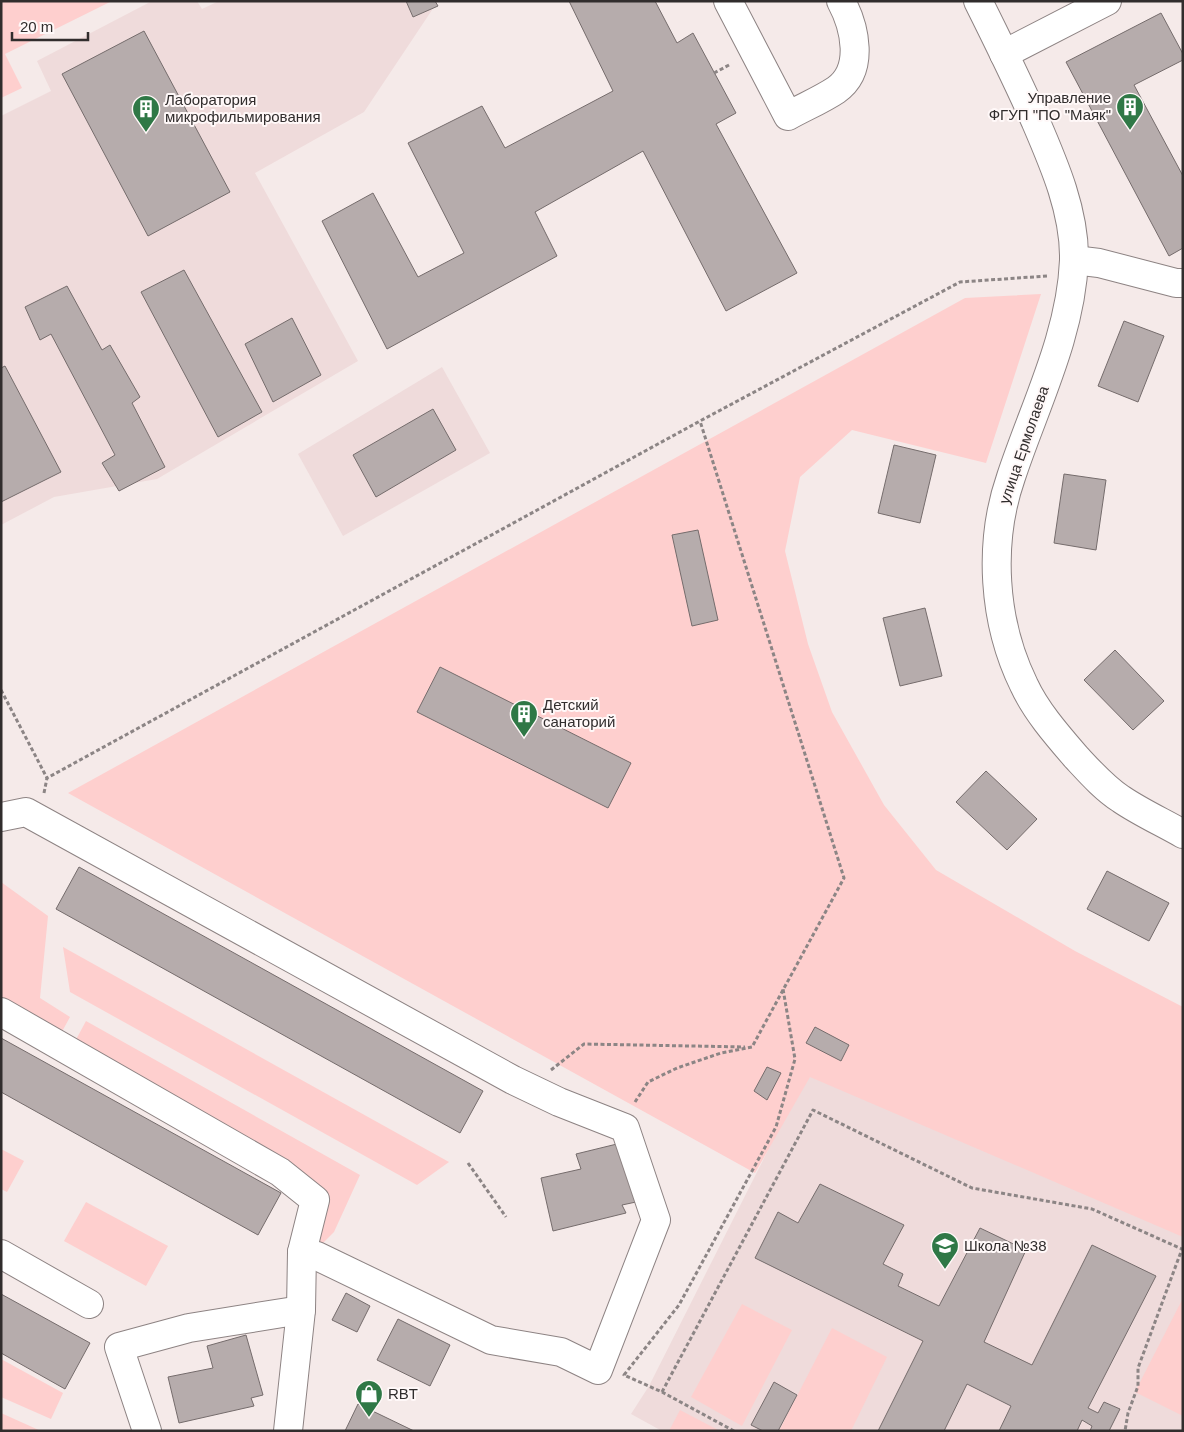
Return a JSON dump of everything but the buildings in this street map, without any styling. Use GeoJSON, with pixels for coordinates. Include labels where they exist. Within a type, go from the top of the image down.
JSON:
{"type":"FeatureCollection","features":[{"type":"Feature","properties":{"kind":"street"},"geometry":{"type":"LineString","coordinates":[[728,1],[788,116],[837,90],[848,77],[854,58],[854,35],[844,2]]}},
{"type":"Feature","properties":{"kind":"street","name":"улица Ермолаева"},"geometry":{"type":"LineString","coordinates":[[978,1],[1054,163],[1072,233],[1073,270],[1066,316],[1056,353],[1010,479],[1000,516],[996,554],[998,592],[1004,624],[1011,652],[1024,685],[1065,745],[1091,774],[1121,799],[1183,834]]}},
{"type":"Feature","properties":{"kind":"street"},"geometry":{"type":"LineString","coordinates":[[1004,54],[1107,1]]}},
{"type":"Feature","properties":{"kind":"street"},"geometry":{"type":"LineString","coordinates":[[1073,270],[1099,263],[1176,283],[1183,283]]}},
{"type":"Feature","properties":{"kind":"street"},"geometry":{"type":"LineString","coordinates":[[1,817],[26,812],[514,1080],[559,1102],[625,1128],[656,1220],[598,1370],[561,1352],[492,1340],[317,1256],[302,1252]]}},
{"type":"Feature","properties":{"kind":"street"},"geometry":{"type":"LineString","coordinates":[[1,1012],[280,1172],[315,1200],[302,1252],[301,1310],[288,1431]]}},
{"type":"Feature","properties":{"kind":"street"},"geometry":{"type":"LineString","coordinates":[[1,1254],[89,1304]]}},
{"type":"Feature","properties":{"kind":"street"},"geometry":{"type":"LineString","coordinates":[[146,1431],[119,1347],[189,1328],[301,1310]]}},
{"type":"Feature","properties":{"kind":"path"},"geometry":{"type":"LineString","coordinates":[[714,73],[736,61]]}},
{"type":"Feature","properties":{"kind":"path"},"geometry":{"type":"LineString","coordinates":[[47,778],[700,421],[960,282],[1054,276],[1073,270]]}},
{"type":"Feature","properties":{"kind":"path"},"geometry":{"type":"LineString","coordinates":[[700,421],[844,878],[752,1047]]}},
{"type":"Feature","properties":{"kind":"path"},"geometry":{"type":"LineString","coordinates":[[1,690],[47,778],[38,818]]}},
{"type":"Feature","properties":{"kind":"path"},"geometry":{"type":"LineString","coordinates":[[734,1431],[662,1392],[624,1375],[679,1304],[776,1127],[795,1059],[783,989]]}},
{"type":"Feature","properties":{"kind":"path"},"geometry":{"type":"LineString","coordinates":[[546,1074],[584,1044],[752,1047]]}},
{"type":"Feature","properties":{"kind":"path"},"geometry":{"type":"LineString","coordinates":[[635,1102],[648,1082],[655,1078],[677,1068],[721,1053],[752,1047]]}},
{"type":"Feature","properties":{"kind":"path"},"geometry":{"type":"LineString","coordinates":[[662,1392],[813,1110],[972,1188],[1092,1209],[1182,1249],[1138,1368],[1138,1386],[1128,1413],[1125,1431]]}},
{"type":"Feature","properties":{"kind":"path"},"geometry":{"type":"LineString","coordinates":[[468,1163],[506,1217]]}},
{"type":"Feature","properties":{"kind":"shaded area"},"geometry":{"type":"Polygon","coordinates":[[[1,1],[112,1],[5,54],[22,88],[1,98],[1,1]]]}},
{"type":"Feature","properties":{"kind":"shaded area"},"geometry":{"type":"Polygon","coordinates":[[[152,1],[197,1],[202,9],[219,1],[438,1],[364,112],[255,173],[358,361],[157,479],[54,497],[1,525],[1,116],[51,91],[37,61],[152,1]]]}},
{"type":"Feature","properties":{"kind":"shaded area"},"geometry":{"type":"Polygon","coordinates":[[[1041,294],[986,463],[852,430],[800,477],[785,551],[808,644],[832,712],[884,805],[936,870],[1075,951],[1183,1007],[1183,1237],[810,1077],[755,1173],[68,793],[965,298],[1041,294]]]}},
{"type":"Feature","properties":{"kind":"shaded area"},"geometry":{"type":"Polygon","coordinates":[[[442,367],[490,453],[343,536],[298,454],[442,367]]]}},
{"type":"Feature","properties":{"kind":"shaded area"},"geometry":{"type":"Polygon","coordinates":[[[1,882],[48,916],[40,998],[70,1017],[59,1037],[1,1003],[1,882]]]}},
{"type":"Feature","properties":{"kind":"shaded area"},"geometry":{"type":"Polygon","coordinates":[[[63,947],[449,1162],[417,1185],[70,992],[63,947]]]}},
{"type":"Feature","properties":{"kind":"shaded area"},"geometry":{"type":"Polygon","coordinates":[[[86,1021],[360,1175],[334,1232],[317,1249],[317,1194],[72,1047],[86,1021]]]}},
{"type":"Feature","properties":{"kind":"shaded area","name":"Школа №38"},"geometry":{"type":"Polygon","coordinates":[[[809,1069],[1183,1155],[1183,1431],[662,1431],[631,1414],[649,1386],[809,1069]]]}},
{"type":"Feature","properties":{"kind":"shaded area"},"geometry":{"type":"Polygon","coordinates":[[[1,1149],[24,1161],[7,1192],[1,1189],[1,1149]]]}},
{"type":"Feature","properties":{"kind":"shaded area"},"geometry":{"type":"Polygon","coordinates":[[[86,1202],[168,1246],[146,1286],[64,1241],[86,1202]]]}},
{"type":"Feature","properties":{"kind":"shaded area"},"geometry":{"type":"Polygon","coordinates":[[[1183,1298],[1183,1416],[1135,1392],[1183,1298]]]}},
{"type":"Feature","properties":{"kind":"shaded area"},"geometry":{"type":"Polygon","coordinates":[[[742,1304],[792,1330],[742,1426],[691,1397],[742,1304]]]}},
{"type":"Feature","properties":{"kind":"shaded area"},"geometry":{"type":"Polygon","coordinates":[[[832,1328],[887,1357],[851,1431],[779,1431],[832,1328]]]}},
{"type":"Feature","properties":{"kind":"shaded area"},"geometry":{"type":"Polygon","coordinates":[[[1,1359],[63,1393],[51,1419],[1,1397],[1,1359]]]}},
{"type":"Feature","properties":{"kind":"shaded area"},"geometry":{"type":"Polygon","coordinates":[[[680,1410],[720,1431],[669,1431],[680,1410]]]}},
{"type":"Feature","properties":{"kind":"shaded area"},"geometry":{"type":"Polygon","coordinates":[[[1,1413],[41,1431],[1,1431],[1,1413]]]}},
{"type":"Feature","properties":{"kind":"place","name":"Управление ФГУП \"ПО \"Маяк\""},"geometry":{"type":"Point","coordinates":[1130,131]}},
{"type":"Feature","properties":{"kind":"place","name":"Лаборатория микрофильмирования"},"geometry":{"type":"Point","coordinates":[146,133]}},
{"type":"Feature","properties":{"kind":"place","name":"Детский санаторий"},"geometry":{"type":"Point","coordinates":[524,738]}},
{"type":"Feature","properties":{"kind":"place","name":"Школа №38"},"geometry":{"type":"Point","coordinates":[945,1270]}},
{"type":"Feature","properties":{"kind":"place","name":"RBT"},"geometry":{"type":"Point","coordinates":[369,1418]}}]}
